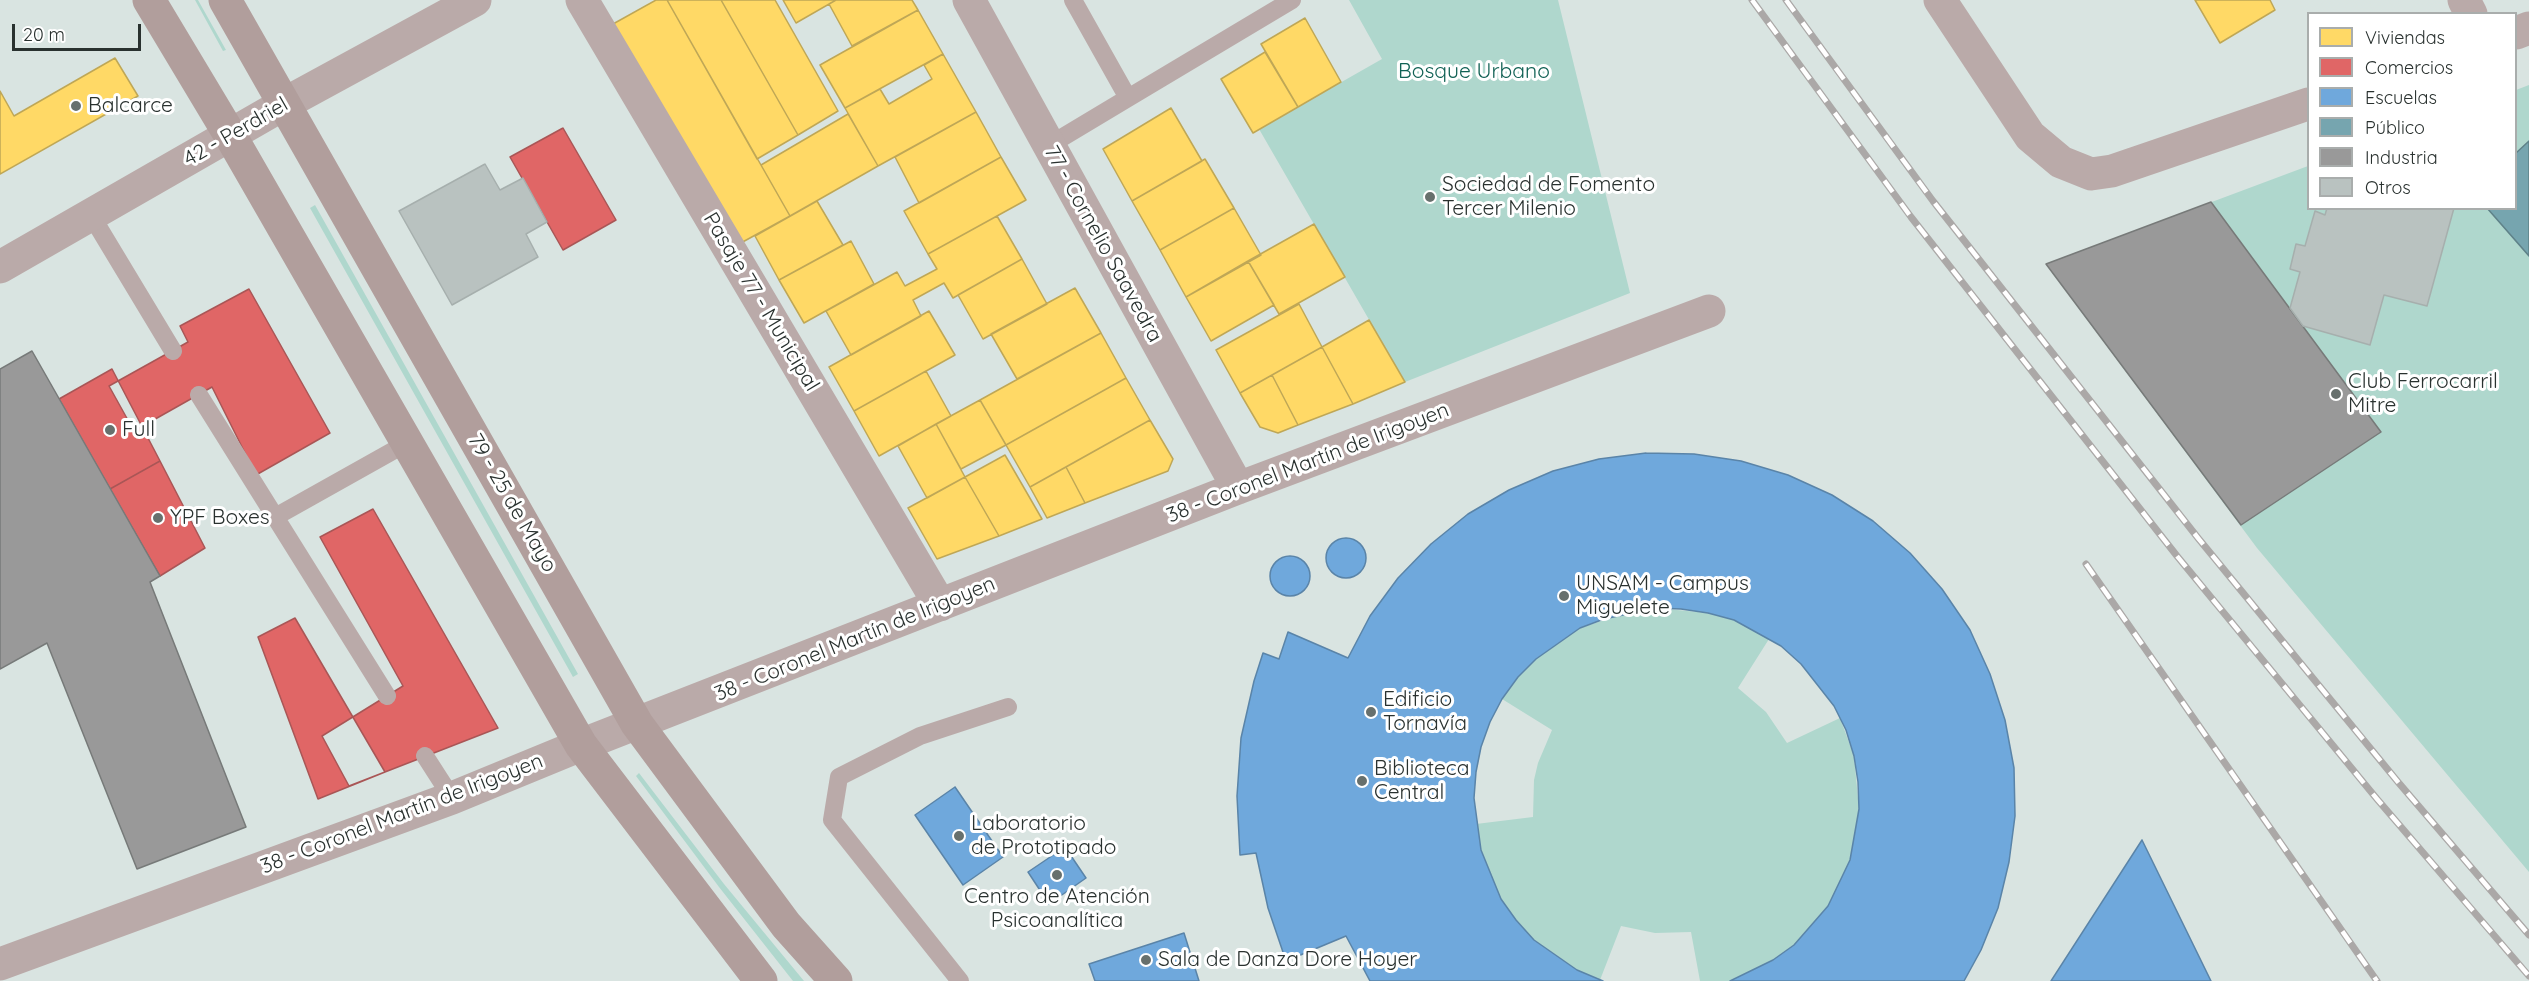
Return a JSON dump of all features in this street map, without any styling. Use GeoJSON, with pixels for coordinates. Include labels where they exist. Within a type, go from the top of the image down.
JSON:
{"type":"FeatureCollection","features":[{"type":"Feature","properties":{"kind":"main road"},"geometry":{"type":"LineString","coordinates":[[149,0],[230,135],[581,745],[761,981]]}},
{"type":"Feature","properties":{"kind":"main road","name":"79 - 25 de Mayo"},"geometry":{"type":"LineString","coordinates":[[225,0],[637,724],[786,925],[836,981]]}},
{"type":"Feature","properties":{"kind":"street","name":"42 - Perdriel"},"geometry":{"type":"LineString","coordinates":[[0,267],[284,104],[475,0]]}},
{"type":"Feature","properties":{"kind":"street","name":"Pasaje 77 - Municipal"},"geometry":{"type":"LineString","coordinates":[[582,0],[940,605]]}},
{"type":"Feature","properties":{"kind":"street","name":"77 - Cornelio Saavedra"},"geometry":{"type":"LineString","coordinates":[[969,0],[1238,489]]}},
{"type":"Feature","properties":{"kind":"street"},"geometry":{"type":"LineString","coordinates":[[1940,0],[2030,136],[2061,162],[2091,174],[2112,171],[2307,104]]}},
{"type":"Feature","properties":{"kind":"street","name":"38 - Coronel Martín de Irigoyen"},"geometry":{"type":"LineString","coordinates":[[0,964],[452,798],[581,745],[1238,489],[1709,311]]}},
{"type":"Feature","properties":{"kind":"lane"},"geometry":{"type":"LineString","coordinates":[[1073,0],[1128,98]]}},
{"type":"Feature","properties":{"kind":"lane"},"geometry":{"type":"LineString","coordinates":[[1048,146],[1292,0]]}},
{"type":"Feature","properties":{"kind":"lane"},"geometry":{"type":"LineString","coordinates":[[91,215],[173,351]]}},
{"type":"Feature","properties":{"kind":"lane"},"geometry":{"type":"LineString","coordinates":[[199,395],[387,696]]}},
{"type":"Feature","properties":{"kind":"lane"},"geometry":{"type":"LineString","coordinates":[[275,517],[407,443]]}},
{"type":"Feature","properties":{"kind":"lane"},"geometry":{"type":"LineString","coordinates":[[960,981],[832,820],[838,777],[920,736],[1008,707]]}},
{"type":"Feature","properties":{"kind":"lane"},"geometry":{"type":"LineString","coordinates":[[425,756],[452,798]]}},
{"type":"Feature","properties":{"kind":"green space"},"geometry":{"type":"Polygon","coordinates":[[[195,0],[198,0],[226,50],[223,51],[195,0]]]}},
{"type":"Feature","properties":{"kind":"green space","name":"Sociedad de Fomento Tercer Milenio"},"geometry":{"type":"Polygon","coordinates":[[[1349,0],[1558,0],[1630,293],[1405,382],[1259,129],[1382,59],[1349,0]]]}},
{"type":"Feature","properties":{"kind":"green space","name":"Club Ferrocarril Mitre"},"geometry":{"type":"Polygon","coordinates":[[[2529,85],[2529,872],[2257,548],[2046,264],[2307,166],[2307,210],[2517,210],[2517,90],[2529,85]]]}},
{"type":"Feature","properties":{"kind":"green space"},"geometry":{"type":"Polygon","coordinates":[[[315,205],[578,674],[573,677],[310,208],[315,205]]]}},
{"type":"Feature","properties":{"kind":"green space"},"geometry":{"type":"Polygon","coordinates":[[[1656,608],[1708,613],[1734,620],[1769,639],[1738,688],[1766,712],[1787,743],[1840,718],[1854,756],[1859,809],[1850,860],[1828,906],[1794,945],[1773,960],[1730,981],[1700,981],[1691,932],[1655,933],[1621,926],[1600,980],[1577,970],[1534,940],[1516,920],[1501,899],[1481,850],[1476,824],[1533,817],[1534,780],[1538,763],[1552,730],[1502,699],[1518,677],[1536,659],[1580,628],[1629,612],[1656,608]]]}},
{"type":"Feature","properties":{"kind":"green space"},"geometry":{"type":"Polygon","coordinates":[[[639,773],[724,884],[804,981],[793,981],[636,776],[639,773]]]}},
{"type":"Feature","properties":{"kind":"building: Viviendas"},"geometry":{"type":"Polygon","coordinates":[[[656,0],[667,0],[790,216],[739,244],[613,24],[656,0]]]}},
{"type":"Feature","properties":{"kind":"building: Viviendas"},"geometry":{"type":"Polygon","coordinates":[[[667,0],[721,0],[798,135],[757,159],[667,0]]]}},
{"type":"Feature","properties":{"kind":"building: Viviendas"},"geometry":{"type":"Polygon","coordinates":[[[721,0],[775,0],[838,111],[798,135],[721,0]]]}},
{"type":"Feature","properties":{"kind":"building: Viviendas"},"geometry":{"type":"Polygon","coordinates":[[[783,0],[836,0],[796,23],[783,0]]]}},
{"type":"Feature","properties":{"kind":"building: Viviendas"},"geometry":{"type":"Polygon","coordinates":[[[836,0],[912,0],[918,10],[852,46],[829,4],[836,0]]]}},
{"type":"Feature","properties":{"kind":"building: Viviendas"},"geometry":{"type":"Polygon","coordinates":[[[2195,0],[2270,0],[2275,10],[2220,43],[2195,0]]]}},
{"type":"Feature","properties":{"kind":"building: Viviendas"},"geometry":{"type":"Polygon","coordinates":[[[918,10],[943,54],[845,108],[820,65],[918,10]]]}},
{"type":"Feature","properties":{"kind":"building: Viviendas"},"geometry":{"type":"Polygon","coordinates":[[[1305,18],[1341,82],[1298,107],[1261,44],[1305,18]]]}},
{"type":"Feature","properties":{"kind":"building: Viviendas"},"geometry":{"type":"Polygon","coordinates":[[[1265,52],[1298,107],[1253,133],[1221,79],[1265,52]]]}},
{"type":"Feature","properties":{"kind":"building: Viviendas"},"geometry":{"type":"Polygon","coordinates":[[[943,54],[976,112],[878,166],[845,108],[880,89],[889,104],[932,79],[924,65],[943,54]]]}},
{"type":"Feature","properties":{"kind":"building: Viviendas","name":"Balcarce"},"geometry":{"type":"Polygon","coordinates":[[[115,58],[138,96],[0,174],[0,91],[14,116],[115,58]]]}},
{"type":"Feature","properties":{"kind":"building: Viviendas"},"geometry":{"type":"Polygon","coordinates":[[[1171,108],[1202,161],[1132,201],[1103,149],[1171,108]]]}},
{"type":"Feature","properties":{"kind":"building: Viviendas"},"geometry":{"type":"Polygon","coordinates":[[[976,112],[1001,157],[919,203],[895,157],[976,112]]]}},
{"type":"Feature","properties":{"kind":"building: Viviendas"},"geometry":{"type":"Polygon","coordinates":[[[848,114],[878,166],[790,216],[761,165],[848,114]]]}},
{"type":"Feature","properties":{"kind":"building: Viviendas"},"geometry":{"type":"Polygon","coordinates":[[[1001,157],[1026,200],[928,254],[904,211],[1001,157]]]}},
{"type":"Feature","properties":{"kind":"building: Viviendas"},"geometry":{"type":"Polygon","coordinates":[[[1205,159],[1234,208],[1160,250],[1132,201],[1205,159]]]}},
{"type":"Feature","properties":{"kind":"building: Viviendas"},"geometry":{"type":"Polygon","coordinates":[[[817,201],[843,245],[779,280],[755,236],[817,201]]]}},
{"type":"Feature","properties":{"kind":"building: Viviendas"},"geometry":{"type":"Polygon","coordinates":[[[1234,208],[1261,255],[1186,297],[1160,250],[1234,208]]]}},
{"type":"Feature","properties":{"kind":"building: Viviendas"},"geometry":{"type":"Polygon","coordinates":[[[997,216],[1022,259],[953,298],[944,283],[913,300],[921,316],[851,355],[826,311],[897,272],[905,286],[937,269],[928,254],[997,216]]]}},
{"type":"Feature","properties":{"kind":"building: Viviendas"},"geometry":{"type":"Polygon","coordinates":[[[1314,224],[1345,277],[1279,314],[1248,261],[1314,224]]]}},
{"type":"Feature","properties":{"kind":"building: Viviendas"},"geometry":{"type":"Polygon","coordinates":[[[851,241],[874,284],[804,323],[779,280],[851,241]]]}},
{"type":"Feature","properties":{"kind":"building: Viviendas"},"geometry":{"type":"Polygon","coordinates":[[[1022,259],[1047,304],[983,339],[958,295],[1022,259]]]}},
{"type":"Feature","properties":{"kind":"building: Viviendas"},"geometry":{"type":"Polygon","coordinates":[[[1248,261],[1274,305],[1211,341],[1186,297],[1248,261]]]}},
{"type":"Feature","properties":{"kind":"building: Viviendas"},"geometry":{"type":"Polygon","coordinates":[[[1075,288],[1101,333],[1017,379],[991,334],[1075,288]]]}},
{"type":"Feature","properties":{"kind":"building: Viviendas"},"geometry":{"type":"Polygon","coordinates":[[[1299,304],[1322,347],[1240,393],[1216,350],[1299,304]]]}},
{"type":"Feature","properties":{"kind":"building: Viviendas"},"geometry":{"type":"Polygon","coordinates":[[[929,311],[955,355],[854,411],[829,367],[929,311]]]}},
{"type":"Feature","properties":{"kind":"building: Viviendas"},"geometry":{"type":"Polygon","coordinates":[[[1369,320],[1405,382],[1353,404],[1322,347],[1369,320]]]}},
{"type":"Feature","properties":{"kind":"building: Viviendas"},"geometry":{"type":"Polygon","coordinates":[[[1101,333],[1126,378],[1006,445],[980,400],[1101,333]]]}},
{"type":"Feature","properties":{"kind":"building: Viviendas"},"geometry":{"type":"Polygon","coordinates":[[[1322,347],[1353,404],[1298,425],[1272,375],[1322,347]]]}},
{"type":"Feature","properties":{"kind":"building: Viviendas"},"geometry":{"type":"Polygon","coordinates":[[[926,371],[951,416],[879,456],[854,411],[926,371]]]}},
{"type":"Feature","properties":{"kind":"building: Viviendas"},"geometry":{"type":"Polygon","coordinates":[[[1272,375],[1298,425],[1278,433],[1260,427],[1240,393],[1272,375]]]}},
{"type":"Feature","properties":{"kind":"building: Viviendas"},"geometry":{"type":"Polygon","coordinates":[[[1126,378],[1150,420],[1030,487],[1006,445],[1126,378]]]}},
{"type":"Feature","properties":{"kind":"building: Viviendas"},"geometry":{"type":"Polygon","coordinates":[[[980,400],[1006,445],[961,469],[936,424],[980,400]]]}},
{"type":"Feature","properties":{"kind":"building: Viviendas"},"geometry":{"type":"Polygon","coordinates":[[[1150,420],[1173,459],[1168,471],[1085,503],[1066,467],[1150,420]]]}},
{"type":"Feature","properties":{"kind":"building: Viviendas"},"geometry":{"type":"Polygon","coordinates":[[[936,424],[965,477],[927,498],[898,446],[936,424]]]}},
{"type":"Feature","properties":{"kind":"building: Viviendas"},"geometry":{"type":"Polygon","coordinates":[[[1005,455],[1042,519],[999,536],[965,477],[1005,455]]]}},
{"type":"Feature","properties":{"kind":"building: Viviendas"},"geometry":{"type":"Polygon","coordinates":[[[1066,467],[1085,503],[1047,518],[1030,487],[1066,467]]]}},
{"type":"Feature","properties":{"kind":"building: Viviendas"},"geometry":{"type":"Polygon","coordinates":[[[965,477],[999,536],[937,559],[908,508],[965,477]]]}},
{"type":"Feature","properties":{"kind":"building: Comercios"},"geometry":{"type":"Polygon","coordinates":[[[563,128],[616,220],[563,250],[510,157],[563,128]]]}},
{"type":"Feature","properties":{"kind":"building: Comercios"},"geometry":{"type":"Polygon","coordinates":[[[249,289],[330,433],[256,475],[212,387],[134,431],[109,386],[188,342],[180,326],[249,289]]]}},
{"type":"Feature","properties":{"kind":"building: Comercios","name":"Full"},"geometry":{"type":"Polygon","coordinates":[[[112,369],[160,461],[110,489],[59,399],[112,369]]]}},
{"type":"Feature","properties":{"kind":"building: Comercios","name":"YPF Boxes"},"geometry":{"type":"Polygon","coordinates":[[[160,461],[205,548],[160,576],[110,489],[160,461]]]}},
{"type":"Feature","properties":{"kind":"building: Comercios"},"geometry":{"type":"Polygon","coordinates":[[[373,509],[498,728],[349,786],[322,736],[403,686],[320,537],[373,509]]]}},
{"type":"Feature","properties":{"kind":"building: Comercios"},"geometry":{"type":"Polygon","coordinates":[[[295,618],[385,772],[318,799],[258,637],[295,618]]]}},
{"type":"Feature","properties":{"kind":"building: Escuelas","name":"Edificio Tornavía"},"geometry":{"type":"Polygon","coordinates":[[[1646,453],[1694,454],[1741,461],[1788,475],[1832,495],[1873,521],[1910,553],[1942,589],[1970,630],[1990,674],[2005,720],[2014,768],[2015,816],[2009,862],[1998,908],[1981,950],[1964,981],[1730,981],[1773,960],[1794,945],[1828,906],[1850,860],[1859,809],[1854,756],[1846,730],[1834,706],[1801,664],[1781,646],[1734,620],[1708,613],[1656,608],[1604,619],[1580,628],[1536,659],[1518,677],[1502,699],[1481,747],[1476,772],[1474,798],[1481,850],[1501,899],[1534,940],[1577,970],[1603,981],[1370,981],[1346,936],[1286,961],[1268,908],[1256,853],[1240,855],[1237,796],[1241,738],[1263,653],[1279,659],[1288,632],[1348,658],[1370,616],[1398,578],[1431,544],[1468,514],[1509,490],[1553,471],[1599,459],[1646,453]]]}},
{"type":"Feature","properties":{"kind":"building: Escuelas"},"geometry":{"type":"Polygon","coordinates":[[[1346,538],[1354,539],[1360,544],[1365,550],[1365,566],[1360,572],[1354,577],[1346,578],[1338,577],[1332,572],[1327,566],[1326,558],[1327,550],[1332,544],[1338,539],[1346,538]]]}},
{"type":"Feature","properties":{"kind":"building: Escuelas"},"geometry":{"type":"Polygon","coordinates":[[[1290,556],[1298,557],[1304,562],[1309,568],[1309,584],[1304,590],[1298,595],[1290,596],[1282,595],[1276,590],[1271,584],[1270,576],[1271,568],[1276,562],[1282,557],[1290,556]]]}},
{"type":"Feature","properties":{"kind":"building: Escuelas","name":"Laboratorio de Prototipado"},"geometry":{"type":"Polygon","coordinates":[[[955,787],[1003,857],[963,885],[915,815],[955,787]]]}},
{"type":"Feature","properties":{"kind":"building: Escuelas"},"geometry":{"type":"Polygon","coordinates":[[[2142,840],[2211,981],[2051,981],[2142,840]]]}},
{"type":"Feature","properties":{"kind":"building: Escuelas","name":"Centro de Atención Psicoanalítica"},"geometry":{"type":"Polygon","coordinates":[[[1065,847],[1086,878],[1049,904],[1028,872],[1065,847]]]}},
{"type":"Feature","properties":{"kind":"building: Escuelas","name":"Sala de Danza Dore Hoyer"},"geometry":{"type":"Polygon","coordinates":[[[1184,933],[1199,981],[1095,981],[1089,964],[1184,933]]]}},
{"type":"Feature","properties":{"kind":"building: Público"},"geometry":{"type":"Polygon","coordinates":[[[2529,141],[2529,256],[2489,210],[2517,210],[2517,152],[2529,141]]]}},
{"type":"Feature","properties":{"kind":"building: Industria"},"geometry":{"type":"Polygon","coordinates":[[[2211,202],[2381,432],[2241,525],[2046,264],[2211,202]]]}},
{"type":"Feature","properties":{"kind":"building: Industria"},"geometry":{"type":"Polygon","coordinates":[[[32,351],[160,576],[150,582],[246,827],[137,869],[47,643],[0,669],[0,369],[32,351]]]}},
{"type":"Feature","properties":{"kind":"building: Otros"},"geometry":{"type":"Polygon","coordinates":[[[485,164],[500,190],[523,178],[547,222],[526,234],[538,257],[452,305],[399,211],[485,164]]]}},
{"type":"Feature","properties":{"kind":"building: Otros"},"geometry":{"type":"Polygon","coordinates":[[[2326,210],[2453,210],[2427,306],[2384,295],[2370,345],[2303,326],[2290,308],[2300,272],[2290,269],[2296,244],[2305,246],[2315,211],[2325,215],[2326,210]]]}},
{"type":"Feature","properties":{"kind":"railway"},"geometry":{"type":"LineString","coordinates":[[1752,0],[1911,217],[2177,556],[2377,799],[2529,976]]}},
{"type":"Feature","properties":{"kind":"railway"},"geometry":{"type":"LineString","coordinates":[[1786,0],[1933,201],[2198,538],[2398,782],[2529,935]]}},
{"type":"Feature","properties":{"kind":"railway"},"geometry":{"type":"LineString","coordinates":[[2086,564],[2377,981]]}},
{"type":"Feature","properties":{"kind":"place","name":"Balcarce"},"geometry":{"type":"Point","coordinates":[76,106]}},
{"type":"Feature","properties":{"kind":"place","name":"Sociedad de Fomento Tercer Milenio"},"geometry":{"type":"Point","coordinates":[1430,197]}},
{"type":"Feature","properties":{"kind":"place","name":"Club Ferrocarril Mitre"},"geometry":{"type":"Point","coordinates":[2336,394]}},
{"type":"Feature","properties":{"kind":"place","name":"Full"},"geometry":{"type":"Point","coordinates":[110,430]}},
{"type":"Feature","properties":{"kind":"place","name":"YPF Boxes"},"geometry":{"type":"Point","coordinates":[158,518]}},
{"type":"Feature","properties":{"kind":"place","name":"UNSAM - Campus Miguelete"},"geometry":{"type":"Point","coordinates":[1564,596]}},
{"type":"Feature","properties":{"kind":"place","name":"Edificio Tornavía"},"geometry":{"type":"Point","coordinates":[1371,712]}},
{"type":"Feature","properties":{"kind":"place","name":"Biblioteca Central"},"geometry":{"type":"Point","coordinates":[1362,781]}},
{"type":"Feature","properties":{"kind":"place","name":"Laboratorio de Prototipado"},"geometry":{"type":"Point","coordinates":[959,836]}},
{"type":"Feature","properties":{"kind":"place","name":"Centro de Atención Psicoanalítica"},"geometry":{"type":"Point","coordinates":[1057,875]}},
{"type":"Feature","properties":{"kind":"place","name":"Sala de Danza Dore Hoyer"},"geometry":{"type":"Point","coordinates":[1146,960]}},
{"type":"Feature","properties":{"kind":"park label","name":"Bosque Urbano"},"geometry":{"type":"Point","coordinates":[1474,72]}}]}
